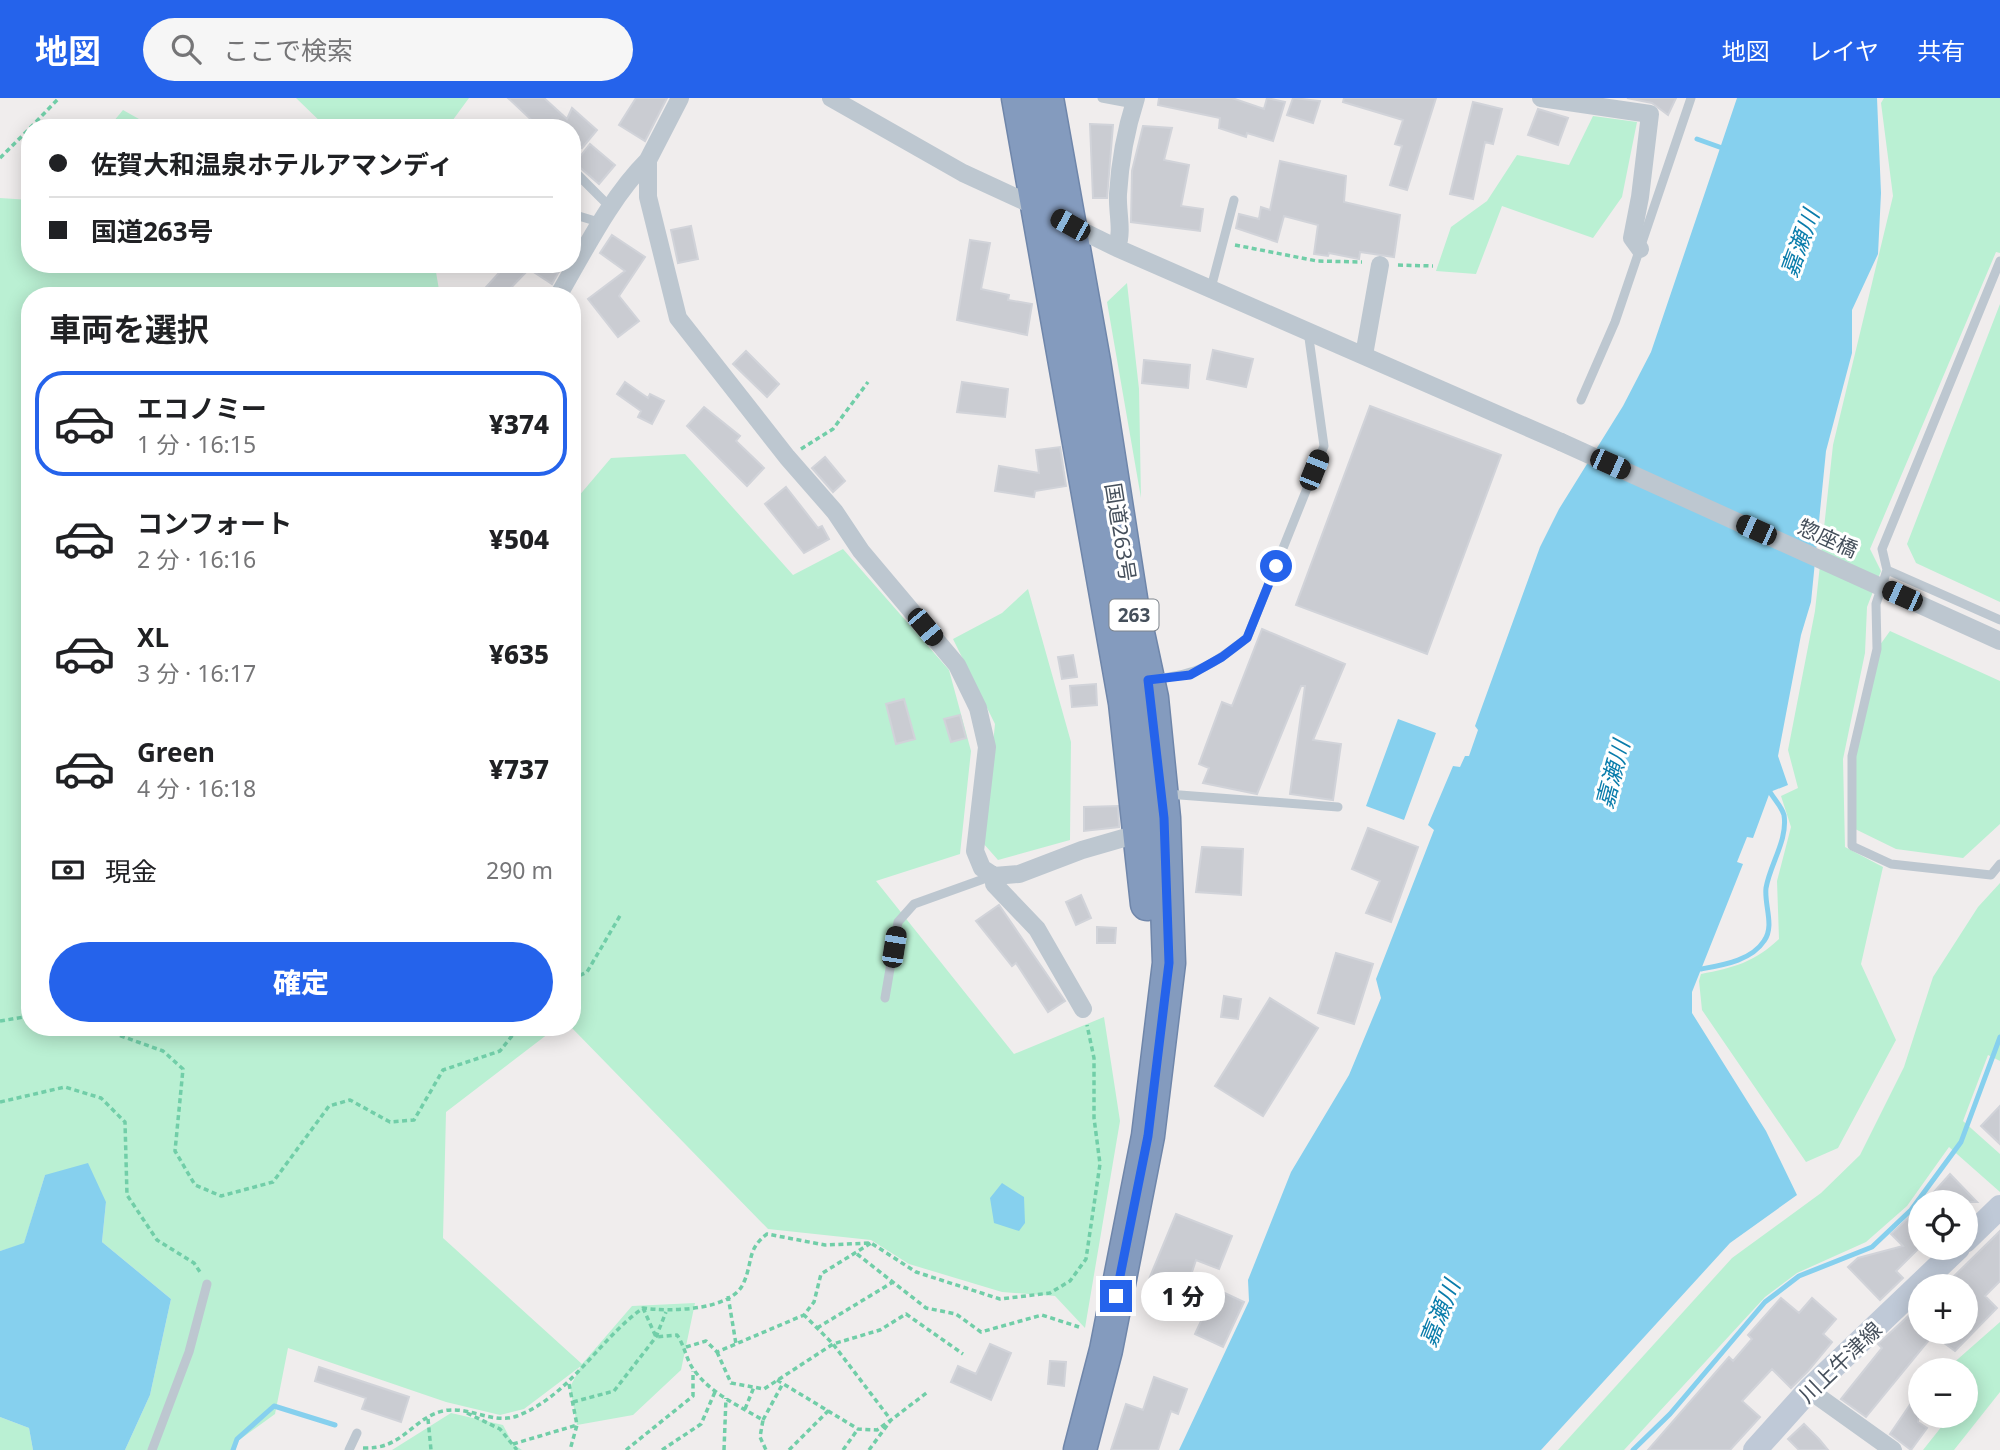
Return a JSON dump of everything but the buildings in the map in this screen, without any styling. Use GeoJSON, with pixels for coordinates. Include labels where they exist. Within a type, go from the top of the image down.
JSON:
{"type":"FeatureCollection","features":[{"type":"Feature","properties":{"kind":"highway","name":"国道263号"},"geometry":{"type":"LineString","coordinates":[[1018,98],[1037,206],[1135,680],[1162,793],[1169,963],[1148,1136],[1106,1350],[1080,1450]]}},
{"type":"Feature","properties":{"kind":"highway","name":"国道263号"},"geometry":{"type":"LineString","coordinates":[[1047,98],[1132,605],[1148,955],[1148,1136]]}},
{"type":"Feature","properties":{"kind":"main road"},"geometry":{"type":"LineString","coordinates":[[1978,1228],[2000,1207]]}},
{"type":"Feature","properties":{"kind":"main road","name":"川上牛津線"},"geometry":{"type":"LineString","coordinates":[[1755,1450],[1810,1391],[1946,1260]]}},
{"type":"Feature","properties":{"kind":"street"},"geometry":{"type":"LineString","coordinates":[[581,257],[633,175],[648,160],[680,98]]}},
{"type":"Feature","properties":{"kind":"street","name":"惣座橋"},"geometry":{"type":"LineString","coordinates":[[831,98],[963,173],[1037,206],[1117,248],[1561,442],[2000,640]]}},
{"type":"Feature","properties":{"kind":"street"},"geometry":{"type":"LineString","coordinates":[[1541,98],[1650,114],[1632,238],[1640,249]]}},
{"type":"Feature","properties":{"kind":"street"},"geometry":{"type":"LineString","coordinates":[[1117,248],[1120,239],[1117,197],[1122,154],[1135,101]]}},
{"type":"Feature","properties":{"kind":"street"},"geometry":{"type":"LineString","coordinates":[[648,160],[648,197],[678,318],[787,457],[835,512],[861,551],[957,665],[968,686],[978,708],[987,747],[975,851],[982,868],[994,876],[1019,874],[1082,849],[1127,837],[1142,837]]}},
{"type":"Feature","properties":{"kind":"street"},"geometry":{"type":"LineString","coordinates":[[1364,355],[1380,265]]}},
{"type":"Feature","properties":{"kind":"street"},"geometry":{"type":"LineString","coordinates":[[994,876],[994,884],[1037,929],[1083,1009]]}},
{"type":"Feature","properties":{"kind":"street"},"geometry":{"type":"LineString","coordinates":[[1810,1391],[1893,1450]]}},
{"type":"Feature","properties":{"kind":"lane"},"geometry":{"type":"LineString","coordinates":[[1102,98],[1135,101]]}},
{"type":"Feature","properties":{"kind":"lane"},"geometry":{"type":"LineString","coordinates":[[1581,400],[1615,322],[1691,98]]}},
{"type":"Feature","properties":{"kind":"lane"},"geometry":{"type":"LineString","coordinates":[[581,181],[606,215]]}},
{"type":"Feature","properties":{"kind":"lane"},"geometry":{"type":"LineString","coordinates":[[1211,288],[1234,200]]}},
{"type":"Feature","properties":{"kind":"lane"},"geometry":{"type":"LineString","coordinates":[[581,214],[606,215]]}},
{"type":"Feature","properties":{"kind":"lane"},"geometry":{"type":"LineString","coordinates":[[2000,261],[1882,549],[1887,570],[1876,604],[1877,649],[1852,756],[1852,846],[1891,864],[1990,874],[2000,864]]}},
{"type":"Feature","properties":{"kind":"lane"},"geometry":{"type":"LineString","coordinates":[[1135,680],[1190,675],[1222,657],[1247,638],[1324,446],[1308,330]]}},
{"type":"Feature","properties":{"kind":"lane"},"geometry":{"type":"LineString","coordinates":[[1887,570],[2000,620]]}},
{"type":"Feature","properties":{"kind":"lane"},"geometry":{"type":"LineString","coordinates":[[1162,793],[1338,807]]}},
{"type":"Feature","properties":{"kind":"lane"},"geometry":{"type":"LineString","coordinates":[[885,998],[898,922],[914,904],[994,876]]}},
{"type":"Feature","properties":{"kind":"lane"},"geometry":{"type":"LineString","coordinates":[[152,1450],[190,1352],[207,1284]]}},
{"type":"Feature","properties":{"kind":"lane"},"geometry":{"type":"LineString","coordinates":[[350,1449],[357,1433]]}},
{"type":"Feature","properties":{"kind":"path"},"geometry":{"type":"LineString","coordinates":[[39,119],[59,98]]}},
{"type":"Feature","properties":{"kind":"path"},"geometry":{"type":"LineString","coordinates":[[0,158],[21,137]]}},
{"type":"Feature","properties":{"kind":"path"},"geometry":{"type":"LineString","coordinates":[[1223,243],[1317,261],[1352,260],[1380,265],[1433,266]]}},
{"type":"Feature","properties":{"kind":"path"},"geometry":{"type":"LineString","coordinates":[[787,457],[834,429],[868,382]]}},
{"type":"Feature","properties":{"kind":"path"},"geometry":{"type":"LineString","coordinates":[[581,975],[587,972],[621,914]]}},
{"type":"Feature","properties":{"kind":"path"},"geometry":{"type":"LineString","coordinates":[[350,1449],[383,1449],[442,1411],[460,1410],[502,1419],[518,1416],[569,1383],[627,1319],[643,1308],[667,1311],[728,1298],[744,1285],[754,1244],[767,1234],[825,1245],[871,1243],[916,1272],[1000,1299],[1050,1293],[1070,1282],[1086,1259],[1100,1164],[1094,1118],[1094,1058],[1083,1009]]}},
{"type":"Feature","properties":{"kind":"path"},"geometry":{"type":"LineString","coordinates":[[0,1021],[21,1018]]}},
{"type":"Feature","properties":{"kind":"path"},"geometry":{"type":"LineString","coordinates":[[121,1036],[163,1051],[183,1069],[175,1151],[195,1185],[221,1196],[273,1182],[329,1106],[350,1100],[390,1122],[414,1120],[443,1070],[500,1051],[512,1036]]}},
{"type":"Feature","properties":{"kind":"path"},"geometry":{"type":"LineString","coordinates":[[0,1102],[65,1087],[101,1098],[125,1122],[127,1195],[157,1240],[194,1264],[207,1284]]}},
{"type":"Feature","properties":{"kind":"path"},"geometry":{"type":"LineString","coordinates":[[718,1352],[804,1315],[814,1302],[821,1274],[871,1243]]}},
{"type":"Feature","properties":{"kind":"path"},"geometry":{"type":"LineString","coordinates":[[857,1254],[926,1308],[956,1314],[981,1332],[1042,1315],[1079,1327]]}},
{"type":"Feature","properties":{"kind":"path"},"geometry":{"type":"LineString","coordinates":[[817,1328],[893,1282]]}},
{"type":"Feature","properties":{"kind":"path"},"geometry":{"type":"LineString","coordinates":[[728,1298],[736,1344]]}},
{"type":"Feature","properties":{"kind":"path"},"geometry":{"type":"LineString","coordinates":[[643,1308],[656,1337]]}},
{"type":"Feature","properties":{"kind":"path"},"geometry":{"type":"LineString","coordinates":[[573,1402],[614,1391],[656,1337],[667,1311]]}},
{"type":"Feature","properties":{"kind":"path"},"geometry":{"type":"LineString","coordinates":[[686,1347],[706,1341],[718,1352],[731,1383],[764,1389],[832,1344],[880,1330],[906,1314],[963,1354]]}},
{"type":"Feature","properties":{"kind":"path"},"geometry":{"type":"LineString","coordinates":[[804,1315],[832,1344],[891,1420]]}},
{"type":"Feature","properties":{"kind":"path"},"geometry":{"type":"LineString","coordinates":[[626,1450],[693,1396],[692,1369],[686,1347],[677,1335],[656,1337]]}},
{"type":"Feature","properties":{"kind":"path"},"geometry":{"type":"LineString","coordinates":[[692,1369],[715,1392],[763,1419]]}},
{"type":"Feature","properties":{"kind":"path"},"geometry":{"type":"LineString","coordinates":[[777,1380],[858,1429],[877,1430],[929,1391]]}},
{"type":"Feature","properties":{"kind":"path"},"geometry":{"type":"LineString","coordinates":[[569,1383],[577,1425],[570,1450]]}},
{"type":"Feature","properties":{"kind":"path"},"geometry":{"type":"LineString","coordinates":[[766,1450],[760,1437],[763,1419],[782,1384]]}},
{"type":"Feature","properties":{"kind":"path"},"geometry":{"type":"LineString","coordinates":[[745,1409],[754,1387]]}},
{"type":"Feature","properties":{"kind":"path"},"geometry":{"type":"LineString","coordinates":[[663,1450],[701,1423],[715,1392]]}},
{"type":"Feature","properties":{"kind":"path"},"geometry":{"type":"LineString","coordinates":[[724,1450],[726,1398]]}},
{"type":"Feature","properties":{"kind":"path"},"geometry":{"type":"LineString","coordinates":[[460,1410],[500,1429],[519,1450]]}},
{"type":"Feature","properties":{"kind":"path"},"geometry":{"type":"LineString","coordinates":[[789,1450],[829,1410]]}},
{"type":"Feature","properties":{"kind":"path"},"geometry":{"type":"LineString","coordinates":[[428,1419],[431,1450]]}},
{"type":"Feature","properties":{"kind":"path"},"geometry":{"type":"LineString","coordinates":[[869,1450],[891,1420]]}},
{"type":"Feature","properties":{"kind":"path"},"geometry":{"type":"LineString","coordinates":[[513,1444],[577,1425]]}},
{"type":"Feature","properties":{"kind":"path"},"geometry":{"type":"LineString","coordinates":[[843,1450],[858,1429]]}},
{"type":"Feature","properties":{"kind":"green space"},"geometry":{"type":"Polygon","coordinates":[[[296,98],[469,98],[454,119],[318,119],[296,98]]]}},
{"type":"Feature","properties":{"kind":"green space"},"geometry":{"type":"Polygon","coordinates":[[[1884,98],[2000,98],[2000,253],[1996,252],[1870,549],[1881,571],[1867,607],[1865,653],[1843,759],[1845,847],[1883,867],[1861,964],[1896,1040],[1838,1148],[1806,1162],[1702,1010],[1699,981],[1701,974],[1743,963],[1779,939],[1777,881],[1791,827],[1781,796],[1798,788],[1788,750],[1815,611],[1833,445],[1893,196],[1881,103],[1884,98]]]}},
{"type":"Feature","properties":{"kind":"green space"},"geometry":{"type":"Polygon","coordinates":[[[123,110],[139,119],[116,119],[123,110]]]}},
{"type":"Feature","properties":{"kind":"green space"},"geometry":{"type":"Polygon","coordinates":[[[1593,116],[1637,122],[1622,197],[1593,238],[1502,206],[1476,274],[1436,271],[1451,227],[1487,201],[1517,155],[1569,165],[1593,116]]]}},
{"type":"Feature","properties":{"kind":"green space"},"geometry":{"type":"Polygon","coordinates":[[[0,198],[21,199],[21,273],[436,273],[438,287],[21,287],[21,1036],[545,1036],[446,1112],[443,1238],[582,1364],[632,1306],[695,1303],[681,1370],[633,1415],[577,1425],[570,1387],[581,1366],[524,1409],[500,1415],[446,1402],[288,1348],[275,1414],[239,1440],[235,1450],[125,1450],[150,1395],[171,1299],[102,1242],[106,1202],[45,1175],[24,1244],[0,1251],[0,198]]]}},
{"type":"Feature","properties":{"kind":"green space"},"geometry":{"type":"Polygon","coordinates":[[[1127,283],[1139,389],[1141,498],[1107,302],[1127,283]]]}},
{"type":"Feature","properties":{"kind":"green space"},"geometry":{"type":"Polygon","coordinates":[[[2000,304],[2000,602],[1916,563],[1907,544],[2000,304]]]}},
{"type":"Feature","properties":{"kind":"green space"},"geometry":{"type":"Polygon","coordinates":[[[685,454],[793,575],[843,549],[949,670],[971,751],[960,854],[876,881],[1014,1054],[1104,1017],[1120,1121],[1085,1328],[1055,1296],[1002,1292],[909,1264],[871,1240],[768,1229],[580,1036],[581,493],[611,458],[685,454]]]}},
{"type":"Feature","properties":{"kind":"green space"},"geometry":{"type":"Polygon","coordinates":[[[1028,589],[1071,742],[1070,840],[998,860],[983,843],[995,724],[953,639],[1002,613],[1028,589]]]}},
{"type":"Feature","properties":{"kind":"green space"},"geometry":{"type":"Polygon","coordinates":[[[1890,631],[2000,681],[2000,824],[1963,858],[1896,849],[1853,828],[1852,756],[1877,649],[1890,631]]]}},
{"type":"Feature","properties":{"kind":"green space"},"geometry":{"type":"Polygon","coordinates":[[[2000,883],[2000,1061],[1988,1055],[1963,1121],[2000,1154],[2000,1192],[1949,1147],[1918,1190],[1908,1190],[1907,1206],[1866,1242],[1797,1273],[1765,1297],[1624,1450],[1558,1450],[1732,1258],[1821,1193],[1860,1155],[1904,1067],[1933,977],[1978,907],[2000,883]]]}},
{"type":"Feature","properties":{"kind":"green space"},"geometry":{"type":"Polygon","coordinates":[[[2000,1322],[2000,1392],[1978,1420],[1978,1358],[1959,1358],[2000,1322]]]}},
{"type":"Feature","properties":{"kind":"green space"},"geometry":{"type":"Polygon","coordinates":[[[451,1413],[503,1425],[513,1444],[522,1450],[392,1450],[451,1413]]]}},
{"type":"Feature","properties":{"kind":"green space"},"geometry":{"type":"Polygon","coordinates":[[[0,1417],[29,1428],[33,1450],[0,1450],[0,1417]]]}},
{"type":"Feature","properties":{"kind":"green space"},"geometry":{"type":"Polygon","coordinates":[[[1940,1428],[1971,1428],[1954,1450],[1923,1450],[1940,1428]]]}},
{"type":"Feature","properties":{"kind":"water","name":"嘉瀬川"},"geometry":{"type":"Polygon","coordinates":[[[1737,98],[1877,98],[1881,193],[1878,254],[1852,310],[1852,353],[1826,451],[1811,602],[1801,635],[1778,756],[1788,785],[1770,792],[1753,838],[1747,837],[1737,862],[1743,864],[1692,992],[1692,1013],[1766,1131],[1797,1195],[1730,1243],[1541,1450],[1179,1450],[1249,1301],[1248,1280],[1291,1172],[1349,1075],[1381,998],[1376,979],[1434,830],[1428,825],[1453,766],[1460,767],[1465,756],[1469,756],[1478,730],[1475,726],[1540,547],[1559,509],[1623,406],[1651,352],[1737,98]]]}},
{"type":"Feature","properties":{"kind":"water"},"geometry":{"type":"Polygon","coordinates":[[[1398,719],[1436,733],[1404,820],[1366,806],[1398,719]]]}},
{"type":"Feature","properties":{"kind":"water"},"geometry":{"type":"Polygon","coordinates":[[[88,1163],[106,1202],[102,1242],[171,1299],[150,1395],[125,1450],[33,1450],[29,1428],[0,1417],[0,1251],[24,1243],[45,1175],[88,1163]]]}},
{"type":"Feature","properties":{"kind":"water"},"geometry":{"type":"Polygon","coordinates":[[[1002,1183],[1024,1197],[1025,1223],[1019,1231],[994,1223],[990,1198],[1002,1183]]]}},
{"type":"Feature","properties":{"kind":"waterway"},"geometry":{"type":"LineString","coordinates":[[1697,139],[1725,149]]}},
{"type":"Feature","properties":{"kind":"waterway"},"geometry":{"type":"LineString","coordinates":[[1701,969],[1744,958],[1758,948],[1767,935],[1769,922],[1766,888],[1785,824],[1783,812],[1770,792]]}},
{"type":"Feature","properties":{"kind":"waterway"},"geometry":{"type":"LineString","coordinates":[[1633,1450],[1670,1414],[1765,1302],[1799,1276],[1872,1247],[1911,1210],[1961,1142],[2000,1037]]}},
{"type":"Feature","properties":{"kind":"waterway"},"geometry":{"type":"LineString","coordinates":[[233,1450],[237,1439],[274,1406],[335,1425]]}},
{"type":"Feature","properties":{"kind":"route"},"geometry":{"type":"LineString","coordinates":[[1116,1296],[1148,1136],[1169,963],[1164,818],[1148,680],[1190,675],[1222,657],[1247,638],[1276,566]]}}]}
